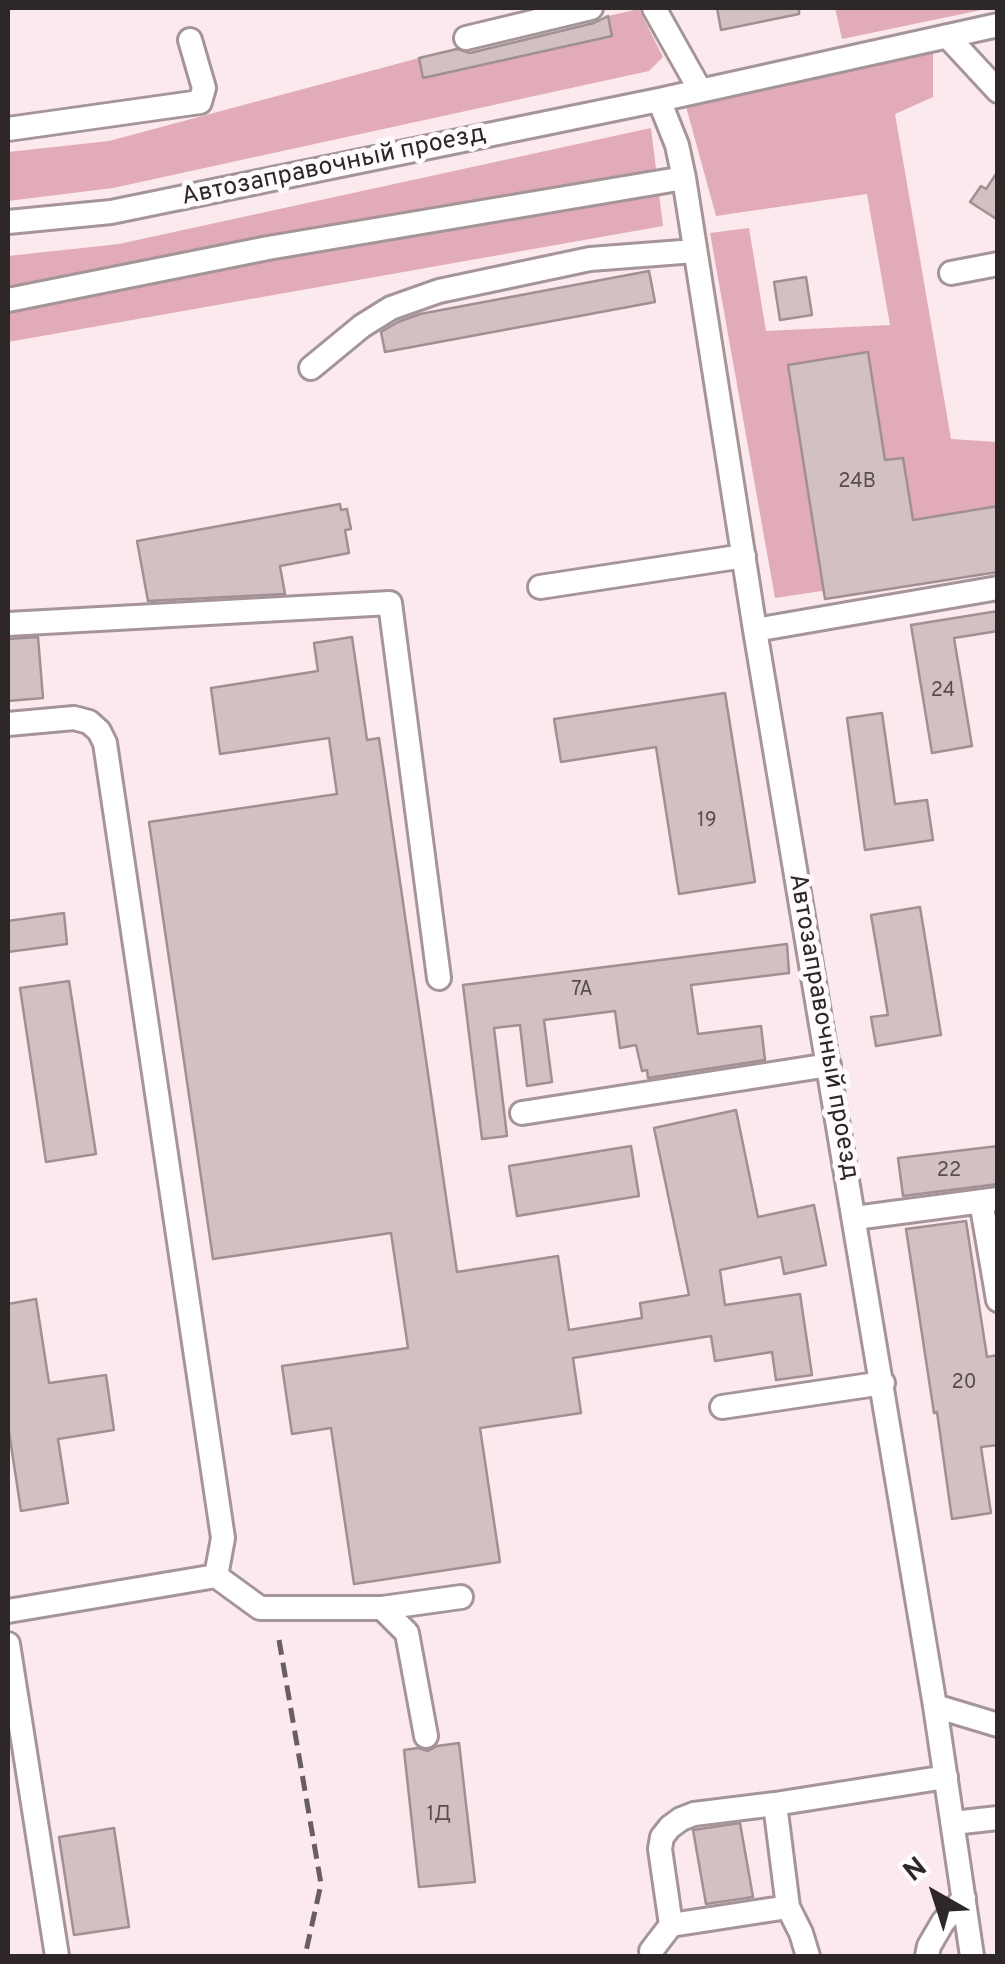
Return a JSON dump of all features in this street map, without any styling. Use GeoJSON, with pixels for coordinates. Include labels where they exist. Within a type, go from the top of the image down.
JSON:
{"type":"FeatureCollection","features":[{"type":"Feature","properties":{"kind":"street"},"geometry":{"type":"LineString","coordinates":[[466,38],[591,8]]}},
{"type":"Feature","properties":{"kind":"street"},"geometry":{"type":"LineString","coordinates":[[654,8],[700,90]]}},
{"type":"Feature","properties":{"kind":"street","name":"Автозаправочный проезд"},"geometry":{"type":"LineString","coordinates":[[8,222],[111,212],[659,100],[998,25]]}},
{"type":"Feature","properties":{"kind":"street"},"geometry":{"type":"LineString","coordinates":[[948,36],[998,91]]}},
{"type":"Feature","properties":{"kind":"street"},"geometry":{"type":"LineString","coordinates":[[8,129],[200,102],[204,88],[190,40]]}},
{"type":"Feature","properties":{"kind":"street","name":"Автозаправочный проезд"},"geometry":{"type":"LineString","coordinates":[[659,100],[684,178],[755,630],[954,1823],[972,1956]]}},
{"type":"Feature","properties":{"kind":"street"},"geometry":{"type":"LineString","coordinates":[[8,300],[268,248],[684,178]]}},
{"type":"Feature","properties":{"kind":"street"},"geometry":{"type":"LineString","coordinates":[[311,368],[391,308],[439,292],[590,260],[696,251]]}},
{"type":"Feature","properties":{"kind":"street"},"geometry":{"type":"LineString","coordinates":[[950,273],[998,264]]}},
{"type":"Feature","properties":{"kind":"street"},"geometry":{"type":"LineString","coordinates":[[540,587],[744,556]]}},
{"type":"Feature","properties":{"kind":"street"},"geometry":{"type":"LineString","coordinates":[[755,630],[998,588]]}},
{"type":"Feature","properties":{"kind":"street"},"geometry":{"type":"LineString","coordinates":[[8,624],[390,603],[440,978]]}},
{"type":"Feature","properties":{"kind":"street"},"geometry":{"type":"LineString","coordinates":[[8,724],[74,718],[89,722],[100,731],[105,743],[223,1538],[216,1576]]}},
{"type":"Feature","properties":{"kind":"street"},"geometry":{"type":"LineString","coordinates":[[522,1113],[829,1065]]}},
{"type":"Feature","properties":{"kind":"street"},"geometry":{"type":"LineString","coordinates":[[854,1218],[989,1200],[998,1300]]}},
{"type":"Feature","properties":{"kind":"street"},"geometry":{"type":"LineString","coordinates":[[722,1407],[882,1384]]}},
{"type":"Feature","properties":{"kind":"street"},"geometry":{"type":"LineString","coordinates":[[8,1610],[216,1576],[260,1608],[382,1608],[461,1597]]}},
{"type":"Feature","properties":{"kind":"street"},"geometry":{"type":"LineString","coordinates":[[382,1608],[407,1632],[426,1736]]}},
{"type":"Feature","properties":{"kind":"street"},"geometry":{"type":"LineString","coordinates":[[8,1644],[57,1954],[32,1956]]}},
{"type":"Feature","properties":{"kind":"street"},"geometry":{"type":"LineString","coordinates":[[935,1706],[998,1725]]}},
{"type":"Feature","properties":{"kind":"street"},"geometry":{"type":"LineString","coordinates":[[671,1925],[660,1849],[662,1838],[680,1819],[946,1777]]}},
{"type":"Feature","properties":{"kind":"street"},"geometry":{"type":"LineString","coordinates":[[776,1804],[788,1908],[808,1956]]}},
{"type":"Feature","properties":{"kind":"street"},"geometry":{"type":"LineString","coordinates":[[954,1823],[998,1818]]}},
{"type":"Feature","properties":{"kind":"street"},"geometry":{"type":"LineString","coordinates":[[926,1956],[943,1922],[964,1898]]}},
{"type":"Feature","properties":{"kind":"street"},"geometry":{"type":"LineString","coordinates":[[652,1956],[651,1950],[671,1925],[788,1908]]}},
{"type":"Feature","properties":{"kind":"shaded area"},"geometry":{"type":"Polygon","coordinates":[[[835,8],[991,8],[842,39],[835,8]]]}},
{"type":"Feature","properties":{"kind":"shaded area"},"geometry":{"type":"Polygon","coordinates":[[[639,9],[663,57],[649,71],[113,188],[8,201],[8,152],[109,141],[419,58],[424,78],[612,36],[608,16],[639,9]]]}},
{"type":"Feature","properties":{"kind":"shaded area"},"geometry":{"type":"Polygon","coordinates":[[[933,53],[933,97],[895,114],[951,439],[997,442],[997,565],[775,598],[710,233],[749,228],[766,331],[890,325],[867,194],[716,216],[685,103],[933,53]]]}},
{"type":"Feature","properties":{"kind":"shaded area"},"geometry":{"type":"Polygon","coordinates":[[[651,128],[663,226],[8,342],[8,256],[119,244],[651,128]]]}},
{"type":"Feature","properties":{"kind":"building"},"geometry":{"type":"Polygon","coordinates":[[[717,8],[799,8],[799,14],[721,30],[717,8]]]}},
{"type":"Feature","properties":{"kind":"building"},"geometry":{"type":"Polygon","coordinates":[[[608,16],[612,36],[423,78],[419,58],[457,49],[470,53],[594,23],[608,16]]]}},
{"type":"Feature","properties":{"kind":"building"},"geometry":{"type":"Polygon","coordinates":[[[998,171],[998,220],[970,202],[981,186],[986,189],[998,171]]]}},
{"type":"Feature","properties":{"kind":"building"},"geometry":{"type":"Polygon","coordinates":[[[649,271],[655,302],[385,352],[381,332],[420,314],[649,271]]]}},
{"type":"Feature","properties":{"kind":"building"},"geometry":{"type":"Polygon","coordinates":[[[806,277],[812,315],[780,320],[774,282],[806,277]]]}},
{"type":"Feature","properties":{"kind":"building"},"geometry":{"type":"Polygon","coordinates":[[[868,352],[885,460],[903,458],[913,520],[998,506],[998,572],[825,599],[788,365],[868,352]]]}},
{"type":"Feature","properties":{"kind":"building"},"geometry":{"type":"Polygon","coordinates":[[[340,504],[341,510],[347,509],[351,529],[345,530],[349,553],[280,566],[285,594],[148,601],[137,541],[340,504]]]}},
{"type":"Feature","properties":{"kind":"building"},"geometry":{"type":"Polygon","coordinates":[[[998,611],[998,631],[954,638],[972,746],[932,753],[911,625],[998,611]]]}},
{"type":"Feature","properties":{"kind":"building"},"geometry":{"type":"Polygon","coordinates":[[[38,637],[43,698],[8,701],[8,639],[38,637]]]}},
{"type":"Feature","properties":{"kind":"building"},"geometry":{"type":"Polygon","coordinates":[[[352,637],[367,740],[379,738],[457,1272],[558,1256],[569,1330],[642,1318],[640,1303],[689,1295],[654,1128],[736,1110],[758,1217],[814,1205],[826,1265],[784,1274],[781,1257],[720,1270],[725,1305],[800,1294],[812,1375],[776,1380],[772,1352],[715,1361],[711,1336],[573,1358],[581,1413],[480,1428],[500,1562],[354,1584],[331,1428],[292,1434],[282,1366],[408,1348],[391,1233],[213,1259],[149,822],[337,794],[329,738],[220,754],[211,688],[318,671],[314,643],[352,637]]]}},
{"type":"Feature","properties":{"kind":"building"},"geometry":{"type":"Polygon","coordinates":[[[725,693],[755,882],[679,894],[656,747],[561,762],[554,719],[725,693]]]}},
{"type":"Feature","properties":{"kind":"building"},"geometry":{"type":"Polygon","coordinates":[[[882,713],[895,804],[927,800],[933,840],[865,850],[847,718],[882,713]]]}},
{"type":"Feature","properties":{"kind":"building"},"geometry":{"type":"Polygon","coordinates":[[[920,907],[941,1035],[876,1046],[871,1017],[888,1015],[871,915],[920,907]]]}},
{"type":"Feature","properties":{"kind":"building"},"geometry":{"type":"Polygon","coordinates":[[[64,913],[67,944],[8,952],[8,921],[64,913]]]}},
{"type":"Feature","properties":{"kind":"building"},"geometry":{"type":"Polygon","coordinates":[[[787,944],[789,973],[691,985],[698,1034],[761,1026],[765,1060],[648,1078],[647,1070],[642,1071],[636,1045],[620,1048],[615,1011],[544,1020],[552,1082],[527,1086],[520,1025],[494,1028],[507,1136],[482,1139],[463,985],[787,944]]]}},
{"type":"Feature","properties":{"kind":"building"},"geometry":{"type":"Polygon","coordinates":[[[69,981],[96,1154],[46,1162],[20,988],[69,981]]]}},
{"type":"Feature","properties":{"kind":"building"},"geometry":{"type":"Polygon","coordinates":[[[631,1146],[639,1196],[517,1216],[509,1166],[631,1146]]]}},
{"type":"Feature","properties":{"kind":"building"},"geometry":{"type":"Polygon","coordinates":[[[998,1146],[998,1184],[903,1196],[898,1158],[998,1146]]]}},
{"type":"Feature","properties":{"kind":"building"},"geometry":{"type":"Polygon","coordinates":[[[966,1221],[987,1357],[998,1355],[998,1445],[981,1447],[991,1513],[952,1519],[906,1229],[966,1221]]]}},
{"type":"Feature","properties":{"kind":"building"},"geometry":{"type":"Polygon","coordinates":[[[36,1299],[49,1383],[106,1375],[114,1430],[58,1439],[68,1503],[21,1511],[8,1425],[8,1304],[36,1299]]]}},
{"type":"Feature","properties":{"kind":"building"},"geometry":{"type":"Polygon","coordinates":[[[459,1743],[475,1882],[419,1887],[404,1750],[428,1751],[459,1743]]]}},
{"type":"Feature","properties":{"kind":"building"},"geometry":{"type":"Polygon","coordinates":[[[740,1823],[753,1897],[706,1904],[693,1830],[740,1823]]]}},
{"type":"Feature","properties":{"kind":"building"},"geometry":{"type":"Polygon","coordinates":[[[114,1828],[129,1927],[74,1935],[59,1837],[114,1828]]]}},
{"type":"Feature","properties":{"kind":"railway"},"geometry":{"type":"LineString","coordinates":[[279,1640],[321,1884],[305,1956]]}}]}
